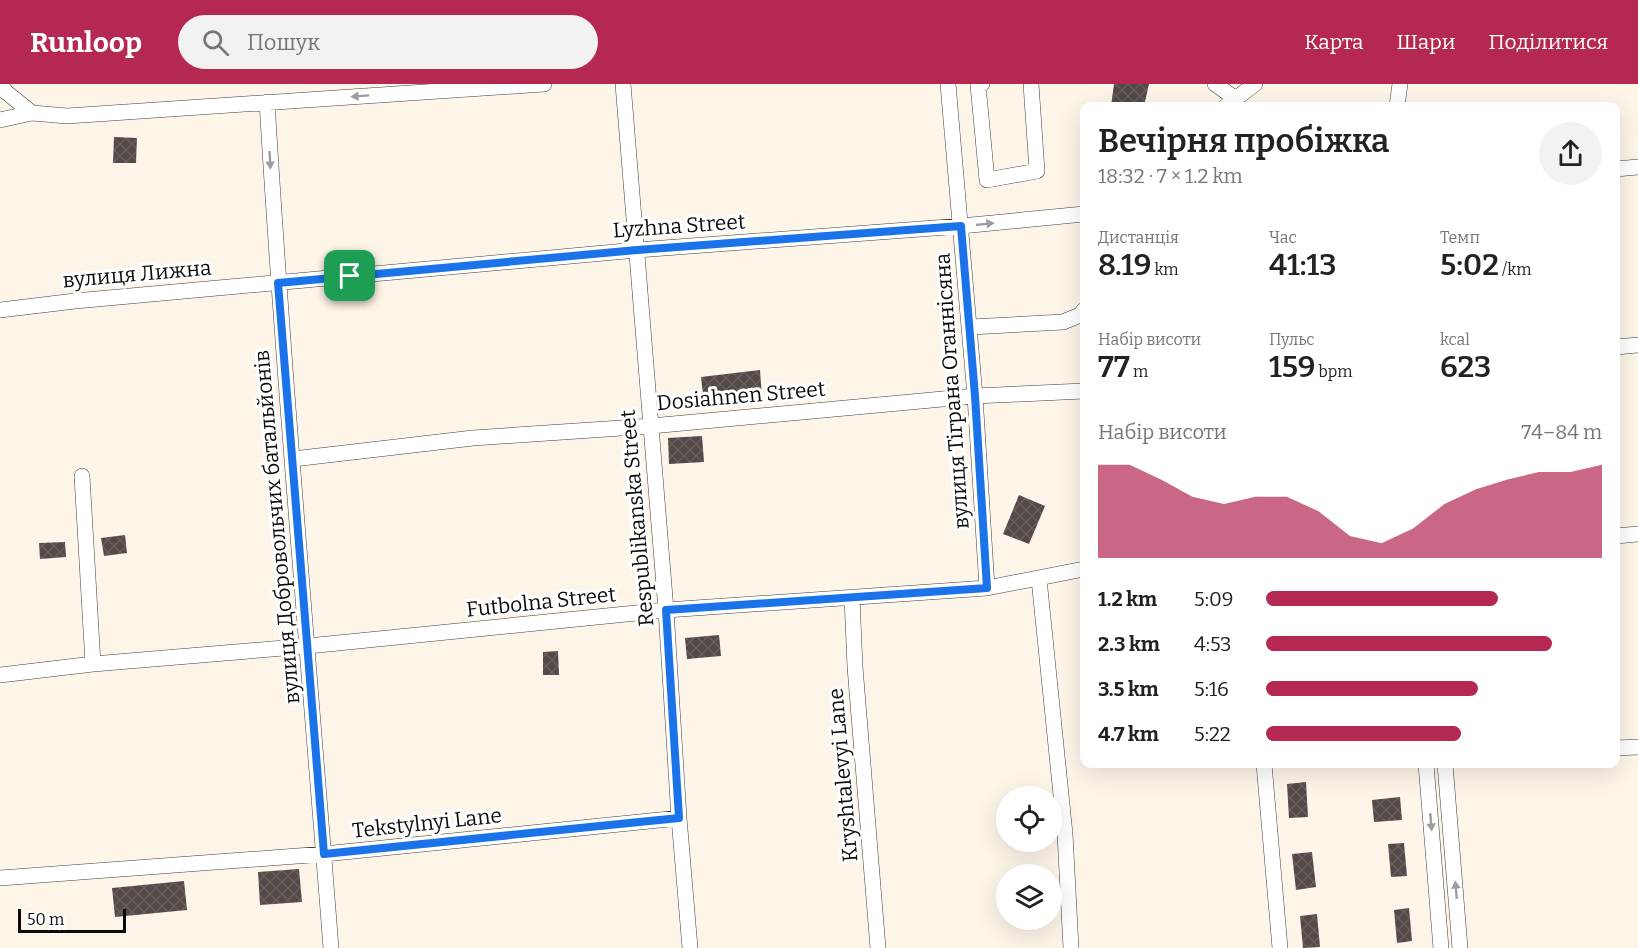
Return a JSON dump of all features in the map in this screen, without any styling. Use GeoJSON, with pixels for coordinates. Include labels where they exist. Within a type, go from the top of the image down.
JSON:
{"type":"FeatureCollection","features":[{"type":"Feature","properties":{"kind":"street"},"geometry":{"type":"LineString","coordinates":[[0,84],[6,92],[32,112]]}},
{"type":"Feature","properties":{"kind":"street"},"geometry":{"type":"LineString","coordinates":[[0,120],[32,112],[67,116],[544,84]]}},
{"type":"Feature","properties":{"kind":"street","name":"Respublikanska Street"},"geometry":{"type":"LineString","coordinates":[[623,84],[666,610],[690,948]]}},
{"type":"Feature","properties":{"kind":"street","name":"вулиця Тіграна Оганнісяна"},"geometry":{"type":"LineString","coordinates":[[948,84],[970,327],[987,588]]}},
{"type":"Feature","properties":{"kind":"street"},"geometry":{"type":"LineString","coordinates":[[982,84],[978,85],[987,180],[1037,171],[1031,84]]}},
{"type":"Feature","properties":{"kind":"street"},"geometry":{"type":"LineString","coordinates":[[1215,84],[1230,102]]}},
{"type":"Feature","properties":{"kind":"street"},"geometry":{"type":"LineString","coordinates":[[1232,102],[1255,84]]}},
{"type":"Feature","properties":{"kind":"street"},"geometry":{"type":"LineString","coordinates":[[1398,102],[1401,84]]}},
{"type":"Feature","properties":{"kind":"street","name":"вулиця Добровольчих батальйонів"},"geometry":{"type":"LineString","coordinates":[[267,102],[278,283],[331,948]]}},
{"type":"Feature","properties":{"kind":"street"},"geometry":{"type":"LineString","coordinates":[[1620,169],[1638,167]]}},
{"type":"Feature","properties":{"kind":"street","name":"Lyzhna Street"},"geometry":{"type":"LineString","coordinates":[[278,283],[637,250],[961,226],[1080,214]]}},
{"type":"Feature","properties":{"kind":"street","name":"вулиця Лижна"},"geometry":{"type":"LineString","coordinates":[[0,309],[278,283]]}},
{"type":"Feature","properties":{"kind":"street"},"geometry":{"type":"LineString","coordinates":[[970,327],[1063,322],[1080,315]]}},
{"type":"Feature","properties":{"kind":"street"},"geometry":{"type":"LineString","coordinates":[[1620,347],[1638,345]]}},
{"type":"Feature","properties":{"kind":"street","name":"Dosiahnen Street"},"geometry":{"type":"LineString","coordinates":[[293,459],[473,438],[651,426],[975,396],[1080,391]]}},
{"type":"Feature","properties":{"kind":"street"},"geometry":{"type":"LineString","coordinates":[[82,476],[93,664]]}},
{"type":"Feature","properties":{"kind":"street"},"geometry":{"type":"LineString","coordinates":[[1620,536],[1638,534]]}},
{"type":"Feature","properties":{"kind":"street","name":"Futbolna Street"},"geometry":{"type":"LineString","coordinates":[[0,675],[93,664],[308,646],[666,610],[987,588],[1080,570]]}},
{"type":"Feature","properties":{"kind":"street"},"geometry":{"type":"LineString","coordinates":[[1039,579],[1065,834],[1071,948]]}},
{"type":"Feature","properties":{"kind":"street","name":"Kryshtalevyi Lane"},"geometry":{"type":"LineString","coordinates":[[852,598],[855,667],[878,948]]}},
{"type":"Feature","properties":{"kind":"street"},"geometry":{"type":"LineString","coordinates":[[1620,748],[1638,747]]}},
{"type":"Feature","properties":{"kind":"street"},"geometry":{"type":"LineString","coordinates":[[1264,768],[1280,948]]}},
{"type":"Feature","properties":{"kind":"street"},"geometry":{"type":"LineString","coordinates":[[1426,768],[1441,948]]}},
{"type":"Feature","properties":{"kind":"street"},"geometry":{"type":"LineString","coordinates":[[1445,768],[1460,948]]}},
{"type":"Feature","properties":{"kind":"street","name":"Tekstylnyi Lane"},"geometry":{"type":"LineString","coordinates":[[0,878],[324,854],[679,818]]}},
{"type":"Feature","properties":{"kind":"building"},"geometry":{"type":"Polygon","coordinates":[[[1114,84],[1149,84],[1145,102],[1112,102],[1114,84]]]}},
{"type":"Feature","properties":{"kind":"building"},"geometry":{"type":"Polygon","coordinates":[[[114,137],[137,138],[136,163],[113,163],[114,137]]]}},
{"type":"Feature","properties":{"kind":"building"},"geometry":{"type":"Polygon","coordinates":[[[760,370],[762,398],[704,403],[701,377],[760,370]]]}},
{"type":"Feature","properties":{"kind":"building"},"geometry":{"type":"Polygon","coordinates":[[[702,436],[704,462],[669,464],[668,438],[702,436]]]}},
{"type":"Feature","properties":{"kind":"building"},"geometry":{"type":"Polygon","coordinates":[[[1019,495],[1045,506],[1029,544],[1003,534],[1019,495]]]}},
{"type":"Feature","properties":{"kind":"building"},"geometry":{"type":"Polygon","coordinates":[[[125,535],[127,553],[104,556],[101,538],[125,535]]]}},
{"type":"Feature","properties":{"kind":"building"},"geometry":{"type":"Polygon","coordinates":[[[65,542],[66,557],[40,559],[39,543],[65,542]]]}},
{"type":"Feature","properties":{"kind":"building"},"geometry":{"type":"Polygon","coordinates":[[[719,635],[721,656],[687,659],[685,638],[719,635]]]}},
{"type":"Feature","properties":{"kind":"building"},"geometry":{"type":"Polygon","coordinates":[[[558,651],[559,675],[543,675],[543,652],[558,651]]]}},
{"type":"Feature","properties":{"kind":"building"},"geometry":{"type":"Polygon","coordinates":[[[1306,782],[1308,817],[1289,818],[1287,784],[1306,782]]]}},
{"type":"Feature","properties":{"kind":"building"},"geometry":{"type":"Polygon","coordinates":[[[1400,797],[1402,820],[1374,822],[1372,800],[1400,797]]]}},
{"type":"Feature","properties":{"kind":"building"},"geometry":{"type":"Polygon","coordinates":[[[1404,843],[1407,876],[1391,877],[1388,844],[1404,843]]]}},
{"type":"Feature","properties":{"kind":"building"},"geometry":{"type":"Polygon","coordinates":[[[1312,852],[1316,887],[1296,890],[1292,854],[1312,852]]]}},
{"type":"Feature","properties":{"kind":"building"},"geometry":{"type":"Polygon","coordinates":[[[299,869],[302,902],[260,905],[258,872],[299,869]]]}},
{"type":"Feature","properties":{"kind":"building"},"geometry":{"type":"Polygon","coordinates":[[[184,881],[187,910],[115,917],[112,888],[184,881]]]}},
{"type":"Feature","properties":{"kind":"building"},"geometry":{"type":"Polygon","coordinates":[[[1409,908],[1412,941],[1397,943],[1394,910],[1409,908]]]}},
{"type":"Feature","properties":{"kind":"building"},"geometry":{"type":"Polygon","coordinates":[[[1317,914],[1320,947],[1303,948],[1300,916],[1317,914]]]}},
{"type":"Feature","properties":{"kind":"route"},"geometry":{"type":"LineString","coordinates":[[961,226],[987,588],[666,610],[679,818],[324,854],[278,283],[350,276],[637,250],[961,226]]}}]}
